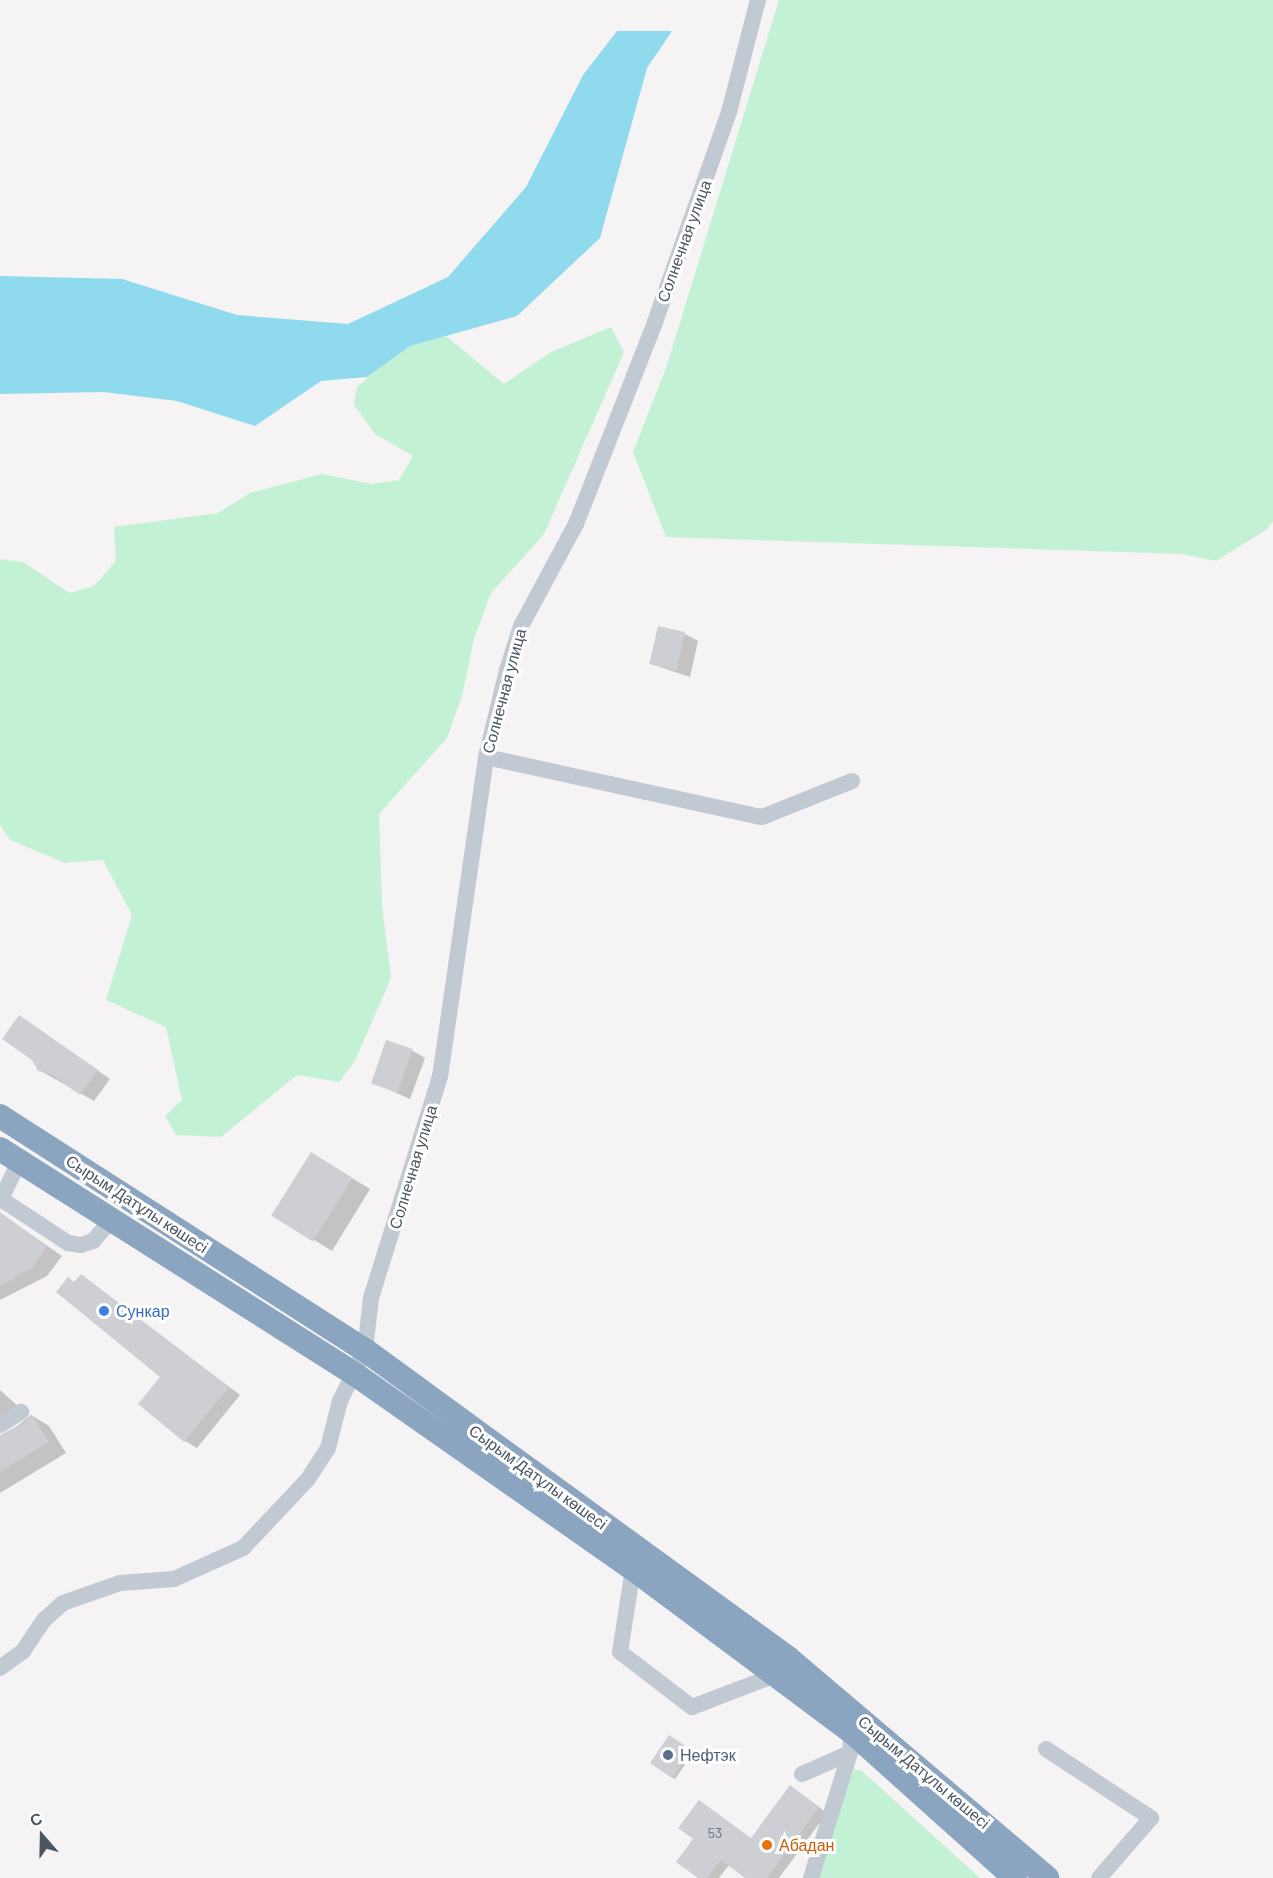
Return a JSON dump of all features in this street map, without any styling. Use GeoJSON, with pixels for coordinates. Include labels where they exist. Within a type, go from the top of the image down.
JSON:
{"type":"FeatureCollection","features":[{"type":"Feature","properties":{"kind":"highway","name":"Сырым Датұлы көшесі"},"geometry":{"type":"LineString","coordinates":[[0,1116],[365,1350],[788,1658],[1047,1878]]}},
{"type":"Feature","properties":{"kind":"highway","name":"Сырым Датұлы көшесі"},"geometry":{"type":"LineString","coordinates":[[10,1155],[113,1218],[356,1375],[633,1569],[776,1675],[851,1742],[1015,1878]]}},
{"type":"Feature","properties":{"kind":"street","name":"Солнечная улица"},"geometry":{"type":"LineString","coordinates":[[0,1668],[23,1651],[44,1620],[63,1603],[120,1583],[174,1579],[243,1548],[308,1479],[328,1448],[340,1401],[356,1375],[365,1350],[371,1298],[440,1077],[486,757],[521,626],[576,524],[694,214],[729,112],[758,0]]}},
{"type":"Feature","properties":{"kind":"street"},"geometry":{"type":"LineString","coordinates":[[486,757],[762,817],[852,781]]}},
{"type":"Feature","properties":{"kind":"street"},"geometry":{"type":"LineString","coordinates":[[10,1155],[2,1196],[10,1206],[68,1243],[81,1245],[93,1241],[113,1218]]}},
{"type":"Feature","properties":{"kind":"street"},"geometry":{"type":"LineString","coordinates":[[0,1425],[21,1412]]}},
{"type":"Feature","properties":{"kind":"street"},"geometry":{"type":"LineString","coordinates":[[633,1569],[620,1652],[692,1707],[776,1675]]}},
{"type":"Feature","properties":{"kind":"street"},"geometry":{"type":"LineString","coordinates":[[802,1774],[851,1742]]}},
{"type":"Feature","properties":{"kind":"street"},"geometry":{"type":"LineString","coordinates":[[811,1878],[851,1742]]}},
{"type":"Feature","properties":{"kind":"street"},"geometry":{"type":"LineString","coordinates":[[1046,1749],[1151,1818],[1099,1878]]}},
{"type":"Feature","properties":{"kind":"green space"},"geometry":{"type":"Polygon","coordinates":[[[779,0],[1273,0],[1273,522],[1266,530],[1216,561],[1182,554],[666,537],[633,452],[666,368],[779,0]]]}},
{"type":"Feature","properties":{"kind":"green space"},"geometry":{"type":"Polygon","coordinates":[[[611,327],[624,352],[544,534],[491,593],[474,639],[462,696],[447,738],[379,814],[382,906],[391,978],[355,1061],[339,1082],[297,1075],[221,1137],[176,1135],[165,1116],[182,1100],[166,1027],[106,1000],[132,915],[103,860],[65,863],[10,840],[0,825],[0,559],[23,562],[69,593],[94,586],[116,561],[114,527],[218,513],[250,493],[322,474],[372,484],[399,480],[413,456],[375,434],[354,405],[357,387],[385,362],[409,346],[446,336],[504,384],[551,352],[611,327]]]}},
{"type":"Feature","properties":{"kind":"green space"},"geometry":{"type":"Polygon","coordinates":[[[853,1769],[862,1771],[980,1878],[818,1878],[853,1769]]]}},
{"type":"Feature","properties":{"kind":"water"},"geometry":{"type":"Polygon","coordinates":[[[617,31],[672,31],[647,68],[600,238],[517,316],[410,346],[367,377],[321,381],[255,426],[177,401],[104,392],[0,394],[0,276],[122,279],[237,315],[348,324],[448,277],[526,187],[583,75],[617,31]]]}},
{"type":"Feature","properties":{"kind":"building"},"geometry":{"type":"Polygon","coordinates":[[[658,626],[685,632],[677,670],[649,664],[658,626]]]}},
{"type":"Feature","properties":{"kind":"building"},"geometry":{"type":"Polygon","coordinates":[[[19,1015],[98,1070],[80,1095],[51,1074],[38,1071],[32,1060],[2,1039],[19,1015]]]}},
{"type":"Feature","properties":{"kind":"building"},"geometry":{"type":"Polygon","coordinates":[[[386,1040],[412,1049],[397,1093],[371,1083],[386,1040]]]}},
{"type":"Feature","properties":{"kind":"building"},"geometry":{"type":"Polygon","coordinates":[[[311,1152],[353,1178],[313,1242],[271,1216],[311,1152]]]}},
{"type":"Feature","properties":{"kind":"building"},"geometry":{"type":"Polygon","coordinates":[[[0,1212],[47,1247],[32,1268],[0,1286],[0,1212]]]}},
{"type":"Feature","properties":{"kind":"building"},"geometry":{"type":"Polygon","coordinates":[[[81,1274],[229,1387],[184,1442],[138,1404],[160,1377],[56,1292],[68,1277],[74,1282],[81,1274]]]}},
{"type":"Feature","properties":{"kind":"building"},"geometry":{"type":"Polygon","coordinates":[[[31,1414],[49,1442],[0,1472],[0,1435],[27,1421],[31,1414]]]}},
{"type":"Feature","properties":{"kind":"building"},"geometry":{"type":"Polygon","coordinates":[[[669,1735],[691,1750],[672,1778],[650,1763],[669,1735]]]}},
{"type":"Feature","properties":{"kind":"building"},"geometry":{"type":"Polygon","coordinates":[[[790,1785],[819,1807],[767,1878],[745,1878],[721,1860],[707,1878],[698,1878],[676,1862],[693,1839],[678,1828],[699,1800],[751,1838],[790,1785]]]}},
{"type":"Feature","properties":{"kind":"place","name":"Сункар"},"geometry":{"type":"Point","coordinates":[104,1311]}},
{"type":"Feature","properties":{"kind":"place","name":"Нефтэк"},"geometry":{"type":"Point","coordinates":[668,1755]}},
{"type":"Feature","properties":{"kind":"place","name":"Абадан"},"geometry":{"type":"Point","coordinates":[767,1845]}}]}
